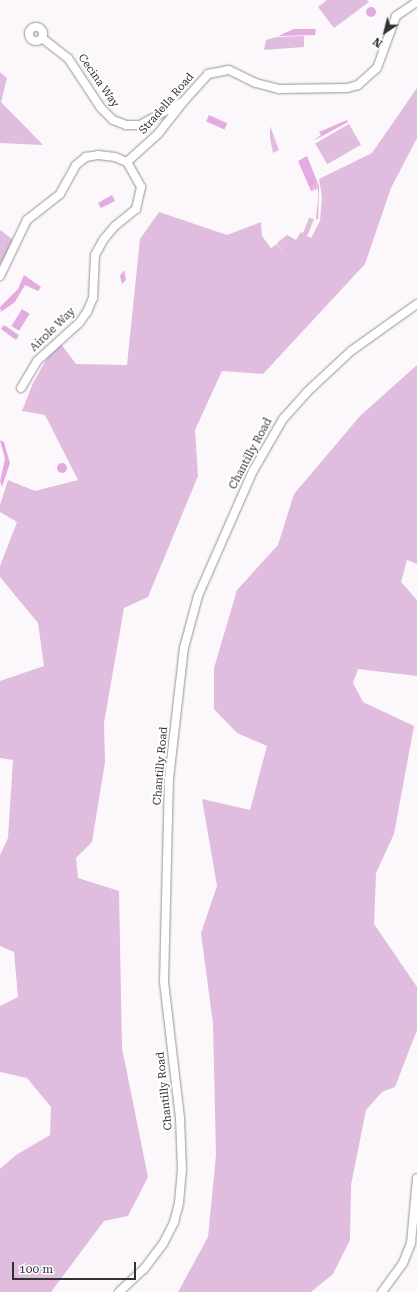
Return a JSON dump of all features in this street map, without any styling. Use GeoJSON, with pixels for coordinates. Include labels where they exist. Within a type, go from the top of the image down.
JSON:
{"type":"FeatureCollection","features":[{"type":"Feature","properties":{"kind":"street","name":"Stradella Road"},"geometry":{"type":"LineString","coordinates":[[127,162],[158,134],[183,102],[208,74],[220,70],[229,70],[256,83],[279,89],[347,88],[358,85],[377,68],[396,16],[417,2]]}},
{"type":"Feature","properties":{"kind":"street","name":"Cecina Way"},"geometry":{"type":"LineString","coordinates":[[42,38],[68,58],[101,108],[113,120],[126,125],[140,125],[183,102]]}},
{"type":"Feature","properties":{"kind":"street"},"geometry":{"type":"LineString","coordinates":[[0,276],[27,220],[60,194],[76,165],[86,158],[98,155],[115,157],[127,162]]}},
{"type":"Feature","properties":{"kind":"street","name":"Airole Way"},"geometry":{"type":"LineString","coordinates":[[21,388],[37,361],[79,323],[87,312],[93,298],[95,255],[104,239],[115,226],[136,209],[141,187],[127,162]]}},
{"type":"Feature","properties":{"kind":"street","name":"Chantilly Road"},"geometry":{"type":"LineString","coordinates":[[119,1292],[144,1269],[163,1244],[174,1222],[179,1203],[182,1170],[180,1118],[164,982],[169,779],[184,648],[198,596],[253,471],[283,419],[307,392],[352,352],[417,304]]}},
{"type":"Feature","properties":{"kind":"street"},"geometry":{"type":"LineString","coordinates":[[382,1292],[403,1263],[411,1243],[417,1178]]}},
{"type":"Feature","properties":{"kind":"shaded area"},"geometry":{"type":"Polygon","coordinates":[[[327,0],[367,0],[369,2],[334,28],[318,7],[327,0]]]}},
{"type":"Feature","properties":{"kind":"shaded area"},"geometry":{"type":"Polygon","coordinates":[[[369,7],[373,7],[375,8],[375,16],[369,17],[366,14],[366,10],[369,7]]]}},
{"type":"Feature","properties":{"kind":"shaded area"},"geometry":{"type":"Polygon","coordinates":[[[294,29],[316,29],[315,35],[278,36],[294,29]]]}},
{"type":"Feature","properties":{"kind":"shaded area"},"geometry":{"type":"Polygon","coordinates":[[[304,36],[304,47],[264,50],[266,40],[277,37],[304,36]]]}},
{"type":"Feature","properties":{"kind":"shaded area"},"geometry":{"type":"Polygon","coordinates":[[[0,72],[7,78],[1,102],[43,145],[0,143],[0,72]]]}},
{"type":"Feature","properties":{"kind":"shaded area"},"geometry":{"type":"Polygon","coordinates":[[[417,88],[417,138],[391,188],[365,264],[263,374],[222,371],[195,430],[198,476],[148,597],[124,608],[104,723],[105,762],[92,842],[76,858],[78,878],[119,891],[122,1048],[148,1177],[128,1216],[104,1221],[51,1292],[0,1292],[0,1169],[16,1155],[50,1135],[51,1107],[27,1078],[0,1072],[0,1006],[18,997],[14,952],[0,946],[0,855],[8,838],[13,760],[0,758],[0,681],[44,666],[38,623],[0,577],[0,566],[17,522],[0,512],[0,505],[8,480],[35,491],[78,480],[45,415],[22,411],[33,383],[49,355],[61,344],[76,364],[127,365],[140,239],[159,212],[227,235],[261,222],[262,236],[271,248],[277,244],[285,254],[277,243],[287,235],[296,240],[301,232],[303,233],[309,218],[314,219],[306,239],[308,236],[311,238],[320,221],[322,197],[319,179],[372,153],[417,88]]]}},
{"type":"Feature","properties":{"kind":"shaded area"},"geometry":{"type":"Polygon","coordinates":[[[209,115],[227,123],[224,130],[206,121],[209,115]]]}},
{"type":"Feature","properties":{"kind":"shaded area"},"geometry":{"type":"Polygon","coordinates":[[[347,120],[348,122],[313,141],[321,135],[319,132],[347,120]]]}},
{"type":"Feature","properties":{"kind":"shaded area"},"geometry":{"type":"Polygon","coordinates":[[[349,124],[361,145],[327,164],[315,144],[349,124]]]}},
{"type":"Feature","properties":{"kind":"shaded area"},"geometry":{"type":"Polygon","coordinates":[[[270,126],[279,150],[273,153],[270,138],[270,126]]]}},
{"type":"Feature","properties":{"kind":"shaded area"},"geometry":{"type":"Polygon","coordinates":[[[307,156],[319,186],[318,219],[316,219],[318,190],[315,178],[317,189],[315,190],[313,184],[314,190],[311,191],[298,161],[307,156]]]}},
{"type":"Feature","properties":{"kind":"shaded area"},"geometry":{"type":"Polygon","coordinates":[[[112,195],[115,201],[101,208],[98,203],[112,195]]]}},
{"type":"Feature","properties":{"kind":"shaded area"},"geometry":{"type":"Polygon","coordinates":[[[0,230],[16,242],[0,268],[0,230]]]}},
{"type":"Feature","properties":{"kind":"shaded area"},"geometry":{"type":"Polygon","coordinates":[[[124,270],[126,280],[122,284],[120,276],[124,270]]]}},
{"type":"Feature","properties":{"kind":"shaded area"},"geometry":{"type":"Polygon","coordinates":[[[24,275],[41,287],[38,291],[25,285],[15,302],[1,312],[0,307],[18,289],[24,275]]]}},
{"type":"Feature","properties":{"kind":"shaded area"},"geometry":{"type":"Polygon","coordinates":[[[22,309],[30,314],[19,331],[11,326],[22,309]]]}},
{"type":"Feature","properties":{"kind":"shaded area"},"geometry":{"type":"Polygon","coordinates":[[[4,325],[19,335],[16,340],[1,329],[4,325]]]}},
{"type":"Feature","properties":{"kind":"shaded area"},"geometry":{"type":"Polygon","coordinates":[[[417,365],[417,564],[407,560],[401,582],[417,600],[417,676],[358,669],[353,683],[363,702],[414,726],[394,834],[376,873],[374,924],[417,987],[417,1030],[395,1087],[382,1092],[366,1110],[351,1185],[350,1240],[333,1274],[311,1292],[178,1292],[208,1237],[216,1155],[213,1024],[201,933],[217,886],[202,799],[250,810],[267,746],[237,733],[214,709],[214,668],[237,590],[278,545],[294,494],[360,416],[417,365]]]}},
{"type":"Feature","properties":{"kind":"shaded area"},"geometry":{"type":"Polygon","coordinates":[[[0,440],[4,442],[10,463],[2,487],[0,481],[5,459],[0,440]]]}},
{"type":"Feature","properties":{"kind":"shaded area"},"geometry":{"type":"Polygon","coordinates":[[[60,463],[64,463],[66,464],[66,472],[60,473],[57,470],[57,466],[60,463]]]}}]}
